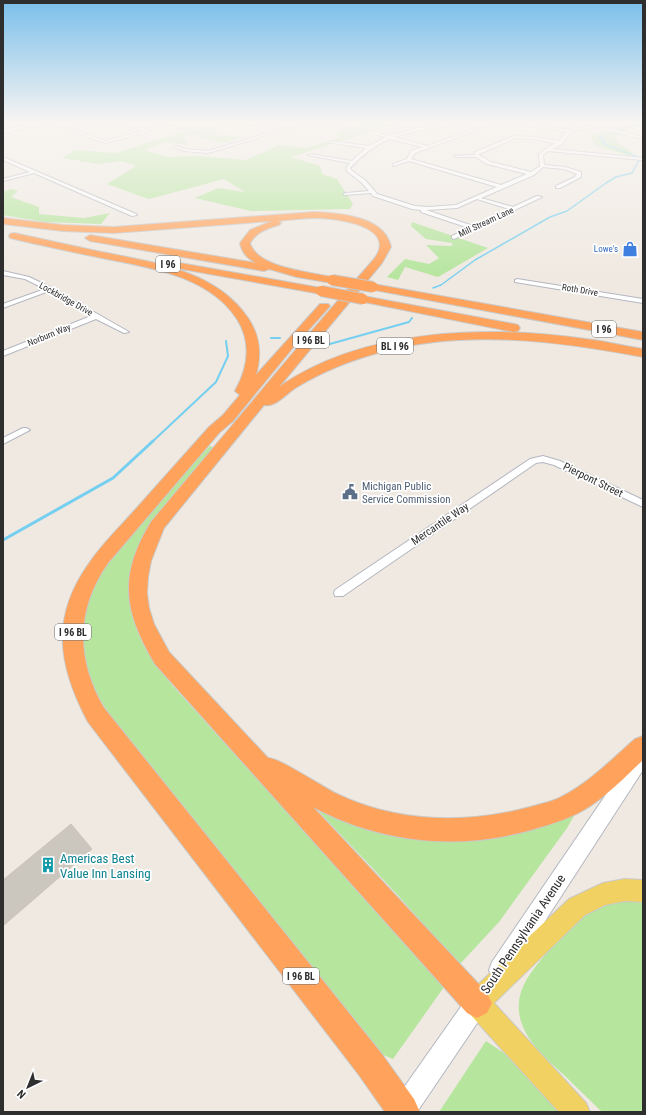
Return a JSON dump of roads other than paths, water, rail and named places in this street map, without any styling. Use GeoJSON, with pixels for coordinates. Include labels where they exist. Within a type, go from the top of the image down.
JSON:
{"type":"FeatureCollection","features":[{"type":"Feature","properties":{"kind":"highway","name":"I 96 BL"},"geometry":{"type":"LineString","coordinates":[[3,222],[63,228],[121,230],[314,215],[334,216],[350,219],[378,232],[386,245],[378,261],[219,438],[120,538],[91,574],[82,593],[73,624],[72,652],[77,677],[84,694],[96,715],[370,1064],[403,1111]]}},
{"type":"Feature","properties":{"kind":"highway","name":"I 96 BL"},"geometry":{"type":"LineString","coordinates":[[219,438],[228,418],[291,342],[371,253],[375,245],[373,237],[365,230],[349,224],[329,220],[305,219],[283,221],[265,226],[252,233],[246,240],[246,250],[249,255],[255,259],[268,265],[308,276]]}},
{"type":"Feature","properties":{"kind":"highway","name":"I 96"},"geometry":{"type":"LineString","coordinates":[[3,222],[643,336]]}},
{"type":"Feature","properties":{"kind":"highway","name":"I 96"},"geometry":{"type":"LineString","coordinates":[[9,235],[321,291],[643,353]]}},
{"type":"Feature","properties":{"kind":"highway","name":"I 96 BL"},"geometry":{"type":"LineString","coordinates":[[9,235],[175,273],[204,285],[218,293],[233,306],[245,321],[251,336],[254,352],[252,368],[243,389],[219,438],[157,526],[146,546],[139,570],[138,594],[144,628],[162,658],[477,1003]]}},
{"type":"Feature","properties":{"kind":"highway","name":"BL I 96"},"geometry":{"type":"LineString","coordinates":[[219,438],[290,386],[324,368],[370,351],[426,340],[468,337],[507,336],[596,344]]}},
{"type":"Feature","properties":{"kind":"highway"},"geometry":{"type":"LineString","coordinates":[[252,757],[311,793],[346,810],[374,820],[418,830],[464,831],[505,826],[546,814],[575,802],[600,784],[643,746]]}},
{"type":"Feature","properties":{"kind":"main road","name":"South Pennsylvania Avenue"},"geometry":{"type":"LineString","coordinates":[[403,1111],[643,755]]}},
{"type":"Feature","properties":{"kind":"main road"},"geometry":{"type":"LineString","coordinates":[[477,1003],[577,907],[603,894],[625,890],[643,891]]}},
{"type":"Feature","properties":{"kind":"main road","name":"I 96 BL"},"geometry":{"type":"LineString","coordinates":[[477,1003],[577,1112]]}},
{"type":"Feature","properties":{"kind":"street"},"geometry":{"type":"LineString","coordinates":[[3,180],[26,174]]}},
{"type":"Feature","properties":{"kind":"street"},"geometry":{"type":"LineString","coordinates":[[39,174],[134,215]]}},
{"type":"Feature","properties":{"kind":"street"},"geometry":{"type":"LineString","coordinates":[[353,174],[364,182],[371,192],[380,197],[474,228]]}},
{"type":"Feature","properties":{"kind":"street"},"geometry":{"type":"LineString","coordinates":[[457,174],[501,187]]}},
{"type":"Feature","properties":{"kind":"street"},"geometry":{"type":"LineString","coordinates":[[414,208],[450,208],[532,174]]}},
{"type":"Feature","properties":{"kind":"street"},"geometry":{"type":"LineString","coordinates":[[558,187],[577,178],[580,176],[579,174]]}},
{"type":"Feature","properties":{"kind":"street"},"geometry":{"type":"LineString","coordinates":[[346,194],[371,192]]}},
{"type":"Feature","properties":{"kind":"street","name":"Mill Stream Lane"},"geometry":{"type":"LineString","coordinates":[[454,237],[539,197]]}},
{"type":"Feature","properties":{"kind":"street"},"geometry":{"type":"LineString","coordinates":[[477,198],[514,209]]}},
{"type":"Feature","properties":{"kind":"street","name":"Lockbridge Drive"},"geometry":{"type":"LineString","coordinates":[[3,273],[27,278],[50,289],[126,332]]}},
{"type":"Feature","properties":{"kind":"street","name":"Roth Drive"},"geometry":{"type":"LineString","coordinates":[[517,281],[643,301]]}},
{"type":"Feature","properties":{"kind":"street"},"geometry":{"type":"LineString","coordinates":[[3,306],[50,289]]}},
{"type":"Feature","properties":{"kind":"street","name":"Norburn Way"},"geometry":{"type":"LineString","coordinates":[[3,354],[96,316]]}},
{"type":"Feature","properties":{"kind":"street"},"geometry":{"type":"LineString","coordinates":[[3,441],[26,430]]}},
{"type":"Feature","properties":{"kind":"street","name":"Pierpont Street"},"geometry":{"type":"LineString","coordinates":[[543,459],[556,463],[643,504]]}},
{"type":"Feature","properties":{"kind":"street","name":"Mercantile Way"},"geometry":{"type":"LineString","coordinates":[[339,593],[520,469],[533,461],[543,459]]}},
{"type":"Feature","properties":{"kind":"waterway"},"geometry":{"type":"LineString","coordinates":[[433,288],[441,285],[475,260],[550,217],[567,211],[616,177],[628,174]]}},
{"type":"Feature","properties":{"kind":"waterway"},"geometry":{"type":"LineString","coordinates":[[319,347],[409,322],[412,318]]}},
{"type":"Feature","properties":{"kind":"waterway"},"geometry":{"type":"LineString","coordinates":[[271,338],[280,338]]}},
{"type":"Feature","properties":{"kind":"waterway"},"geometry":{"type":"LineString","coordinates":[[152,442],[216,382],[228,356],[226,341]]}},
{"type":"Feature","properties":{"kind":"waterway"},"geometry":{"type":"LineString","coordinates":[[3,540],[113,478],[153,441]]}},
{"type":"Feature","properties":{"kind":"place","name":"Lowe's"},"geometry":{"type":"Point","coordinates":[630,249]}},
{"type":"Feature","properties":{"kind":"place","name":"Michigan Public Service Commission"},"geometry":{"type":"Point","coordinates":[350,492]}},
{"type":"Feature","properties":{"kind":"place","name":"Americas Best Value Inn Lansing"},"geometry":{"type":"Point","coordinates":[48,865]}}]}
